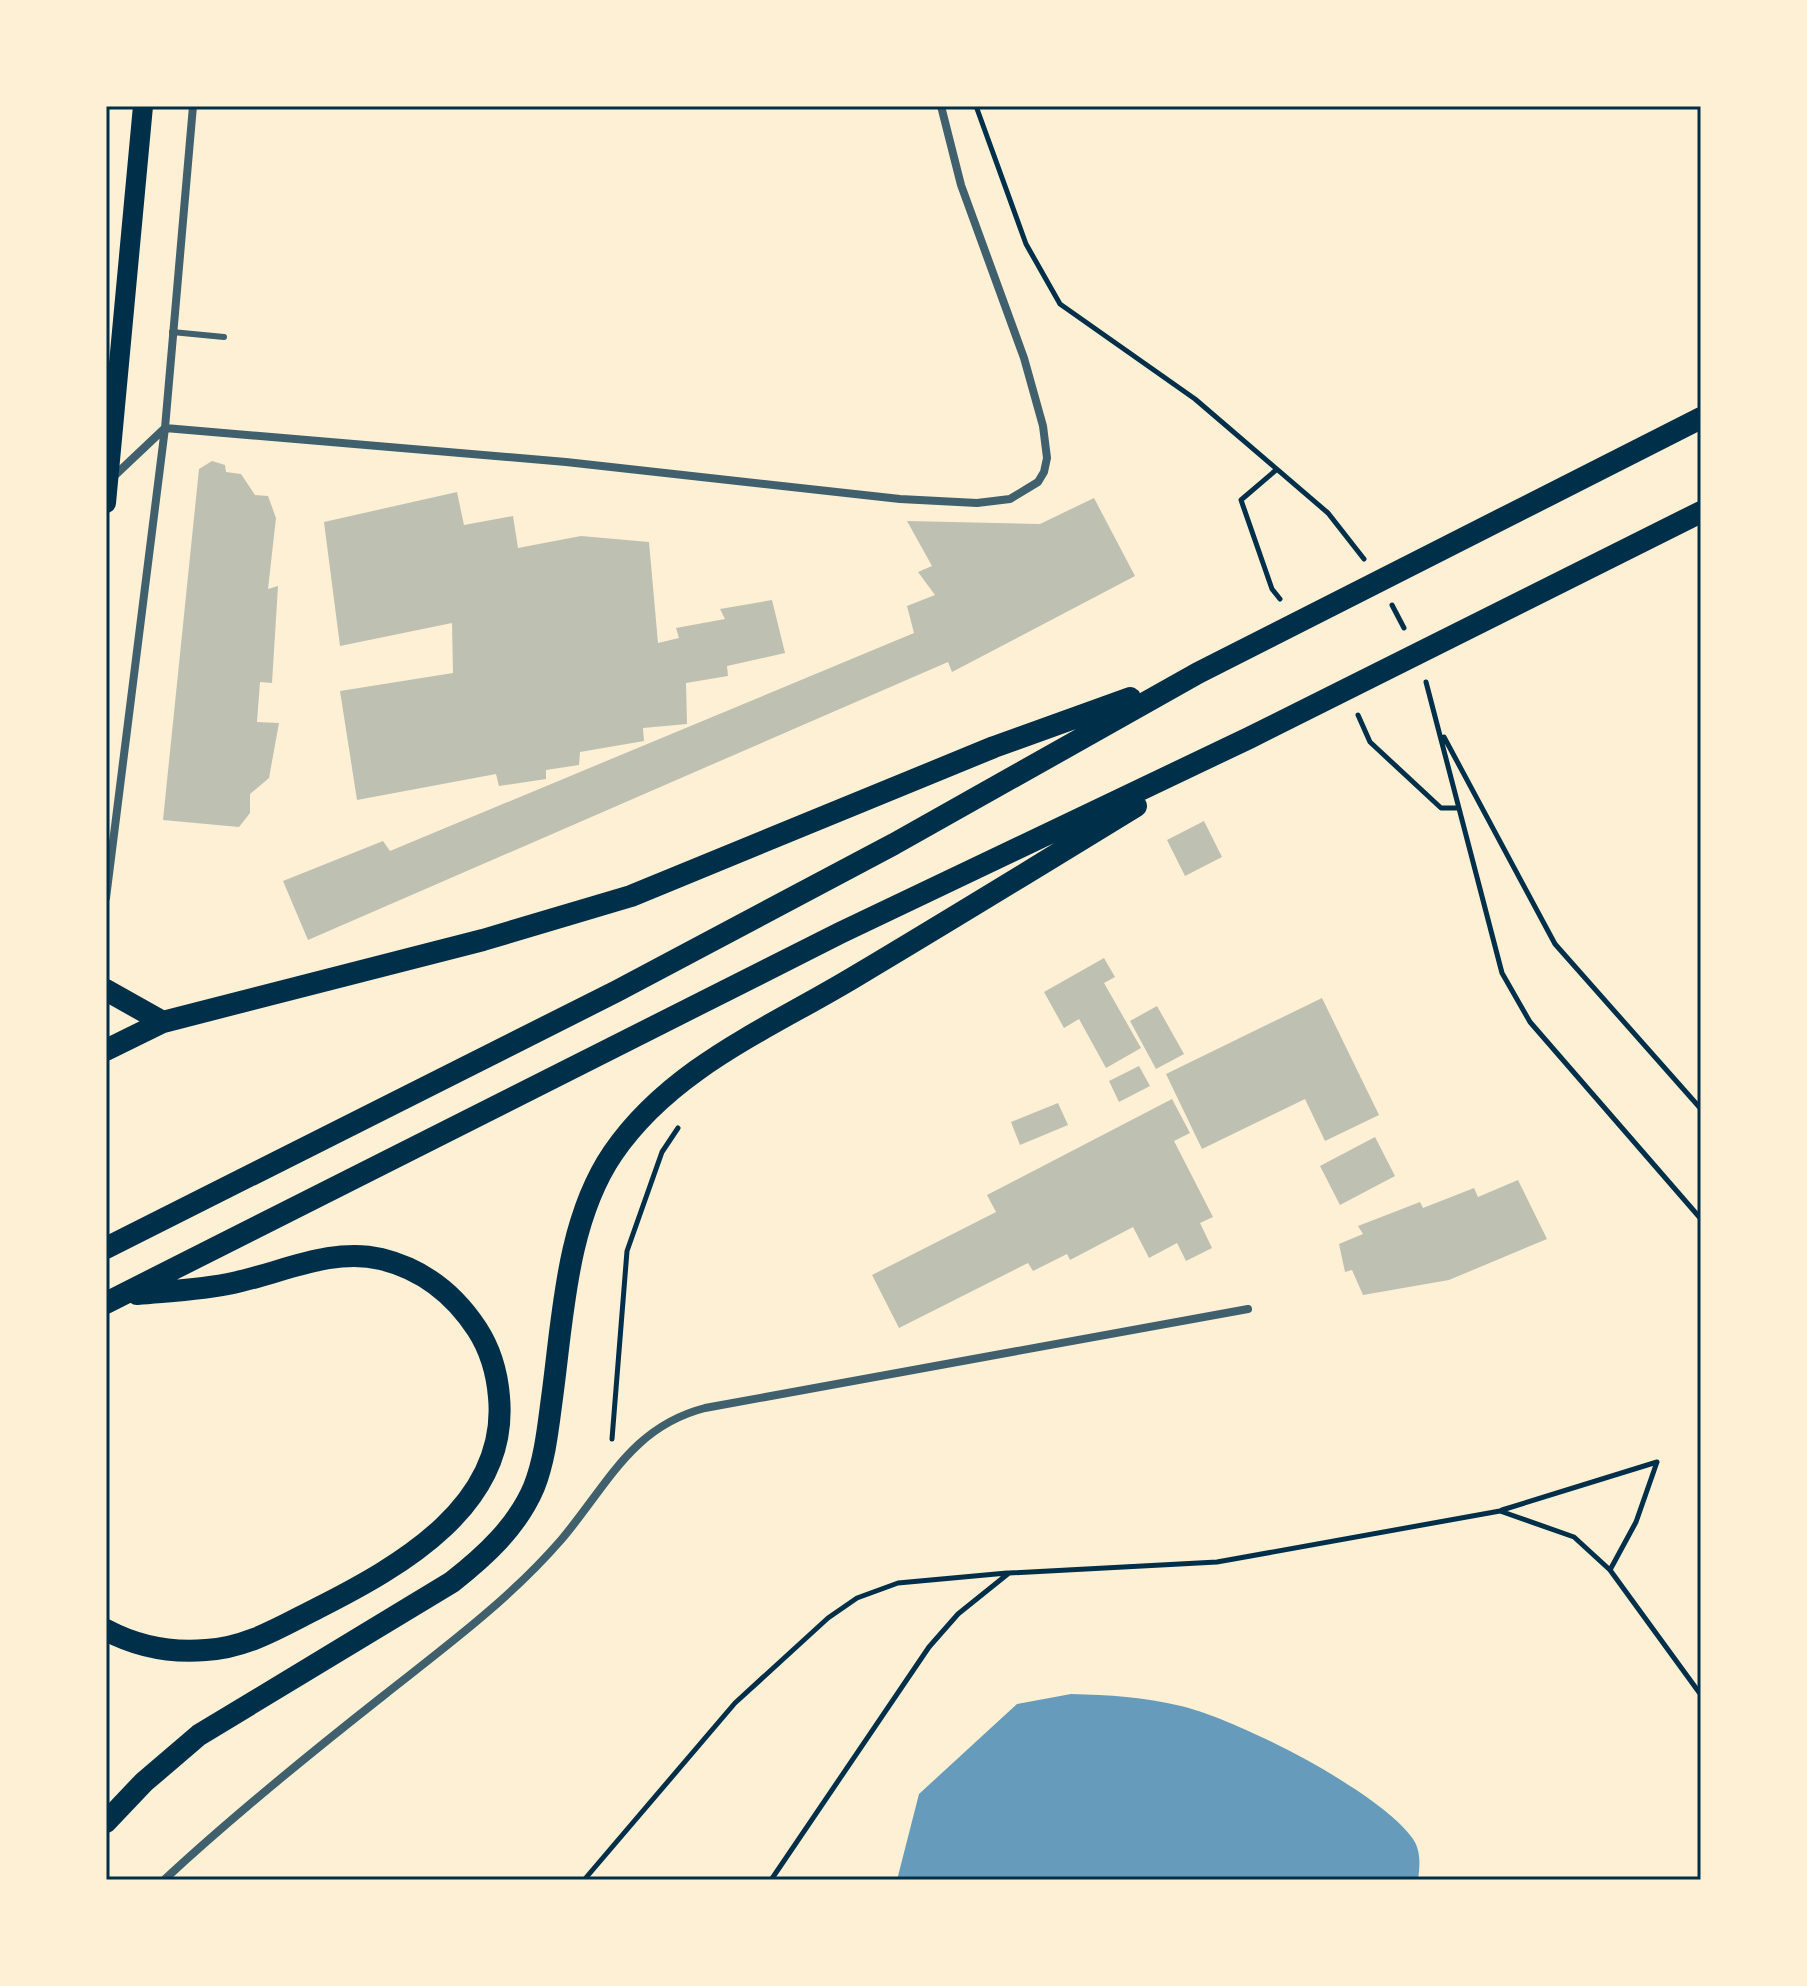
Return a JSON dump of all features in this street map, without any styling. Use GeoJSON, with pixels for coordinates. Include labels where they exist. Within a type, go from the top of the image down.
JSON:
{"type":"FeatureCollection","features":[{"type":"Feature","properties":{"kind":"highway"},"geometry":{"type":"LineString","coordinates":[[110,1246],[617,991],[894,844],[1198,673],[1701,418]]}},
{"type":"Feature","properties":{"kind":"highway"},"geometry":{"type":"LineString","coordinates":[[113,1300],[826,940],[1249,738],[1701,512]]}},
{"type":"Feature","properties":{"kind":"highway"},"geometry":{"type":"LineString","coordinates":[[106,1050],[163,1022],[483,940],[631,896],[994,747],[1198,673]]}},
{"type":"Feature","properties":{"kind":"highway"},"geometry":{"type":"LineString","coordinates":[[106,1822],[144,1782],[199,1735],[452,1582],[481,1560],[506,1531],[522,1509],[540,1467],[569,1277],[588,1208],[612,1154],[659,1100],[745,1037],[852,979],[1249,738]]}},
{"type":"Feature","properties":{"kind":"highway"},"geometry":{"type":"LineString","coordinates":[[106,990],[163,1022]]}},
{"type":"Feature","properties":{"kind":"highway"},"geometry":{"type":"LineString","coordinates":[[106,1630],[141,1645],[207,1650],[260,1637],[335,1599],[418,1548],[462,1509],[487,1470],[500,1419],[498,1386],[488,1347],[462,1308],[421,1274],[381,1259],[355,1255],[332,1258],[229,1284],[113,1300]]}},
{"type":"Feature","properties":{"kind":"main road"},"geometry":{"type":"LineString","coordinates":[[106,503],[143,106]]}},
{"type":"Feature","properties":{"kind":"street"},"geometry":{"type":"LineString","coordinates":[[106,898],[109,850],[165,428],[193,106]]}},
{"type":"Feature","properties":{"kind":"street"},"geometry":{"type":"LineString","coordinates":[[108,482],[165,428],[566,462],[900,499],[977,503],[1010,499],[1038,482],[1044,472],[1047,458],[1043,426],[1024,358],[961,185],[941,106]]}},
{"type":"Feature","properties":{"kind":"street"},"geometry":{"type":"LineString","coordinates":[[164,1880],[281,1776],[512,1590],[561,1539],[613,1472],[654,1429],[697,1410],[1248,1309]]}},
{"type":"Feature","properties":{"kind":"lane"},"geometry":{"type":"LineString","coordinates":[[172,332],[224,337]]}},
{"type":"Feature","properties":{"kind":"path"},"geometry":{"type":"LineString","coordinates":[[976,106],[1013,212],[1050,292],[1077,318],[1195,399],[1328,513],[1345,533]]}},
{"type":"Feature","properties":{"kind":"path"},"geometry":{"type":"LineString","coordinates":[[1272,589],[1241,500],[1276,470]]}},
{"type":"Feature","properties":{"kind":"path"},"geometry":{"type":"LineString","coordinates":[[1701,1109],[1555,944],[1441,733],[1457,808],[1496,952],[1513,996],[1530,1022],[1701,1219]]}},
{"type":"Feature","properties":{"kind":"path"},"geometry":{"type":"LineString","coordinates":[[1370,742],[1441,808],[1457,808]]}},
{"type":"Feature","properties":{"kind":"path"},"geometry":{"type":"LineString","coordinates":[[613,1472],[611,1446],[627,1251],[662,1152],[685,1116]]}},
{"type":"Feature","properties":{"kind":"path"},"geometry":{"type":"LineString","coordinates":[[584,1880],[735,1703],[838,1611],[875,1589],[898,1583],[1009,1573],[1217,1562],[1500,1511],[1657,1462],[1636,1522],[1610,1570]]}},
{"type":"Feature","properties":{"kind":"path"},"geometry":{"type":"LineString","coordinates":[[1500,1511],[1574,1537],[1610,1570],[1701,1695]]}},
{"type":"Feature","properties":{"kind":"path"},"geometry":{"type":"LineString","coordinates":[[771,1880],[929,1647],[958,1614],[1009,1573]]}},
{"type":"Feature","properties":{"kind":"water"},"geometry":{"type":"Polygon","coordinates":[[[1071,1694],[1154,1700],[1181,1706],[1271,1741],[1340,1780],[1396,1820],[1417,1848],[1418,1880],[897,1880],[919,1794],[1017,1704],[1071,1694]]]}},
{"type":"Feature","properties":{"kind":"building"},"geometry":{"type":"Polygon","coordinates":[[[212,461],[225,465],[226,472],[241,474],[255,495],[268,496],[276,518],[268,589],[278,586],[272,683],[260,682],[257,722],[279,723],[269,778],[250,794],[250,813],[239,827],[163,820],[199,469],[212,461]]]}},
{"type":"Feature","properties":{"kind":"building"},"geometry":{"type":"Polygon","coordinates":[[[457,492],[464,525],[513,516],[518,548],[581,536],[649,542],[658,643],[679,638],[676,628],[725,619],[720,609],[772,600],[785,653],[727,666],[728,676],[686,683],[687,724],[643,728],[644,741],[580,752],[579,765],[546,770],[546,779],[499,786],[496,774],[357,800],[340,691],[453,673],[452,623],[340,646],[324,522],[457,492]]]}},
{"type":"Feature","properties":{"kind":"building"},"geometry":{"type":"Polygon","coordinates":[[[1094,498],[1135,576],[952,672],[948,662],[308,940],[283,881],[383,841],[390,851],[914,633],[907,606],[935,595],[918,572],[932,566],[907,521],[1040,524],[1094,498]]]}},
{"type":"Feature","properties":{"kind":"building"},"geometry":{"type":"Polygon","coordinates":[[[1204,821],[1222,857],[1185,876],[1167,840],[1204,821]]]}},
{"type":"Feature","properties":{"kind":"building"},"geometry":{"type":"Polygon","coordinates":[[[1104,958],[1115,977],[1104,983],[1141,1048],[1106,1068],[1079,1019],[1064,1028],[1044,992],[1104,958]]]}},
{"type":"Feature","properties":{"kind":"building"},"geometry":{"type":"Polygon","coordinates":[[[1322,998],[1379,1115],[1325,1141],[1305,1099],[1202,1149],[1166,1074],[1322,998]]]}},
{"type":"Feature","properties":{"kind":"building"},"geometry":{"type":"Polygon","coordinates":[[[1157,1006],[1184,1054],[1156,1069],[1130,1021],[1157,1006]]]}},
{"type":"Feature","properties":{"kind":"building"},"geometry":{"type":"Polygon","coordinates":[[[1139,1066],[1150,1086],[1119,1102],[1109,1081],[1139,1066]]]}},
{"type":"Feature","properties":{"kind":"building"},"geometry":{"type":"Polygon","coordinates":[[[1172,1099],[1190,1133],[1174,1141],[1213,1217],[1200,1223],[1212,1248],[1186,1261],[1177,1243],[1149,1258],[1133,1227],[1070,1260],[1067,1254],[1033,1271],[1028,1263],[899,1328],[872,1275],[996,1212],[987,1195],[1172,1099]]]}},
{"type":"Feature","properties":{"kind":"building"},"geometry":{"type":"Polygon","coordinates":[[[1058,1103],[1068,1125],[1020,1145],[1011,1122],[1058,1103]]]}},
{"type":"Feature","properties":{"kind":"building"},"geometry":{"type":"Polygon","coordinates":[[[1375,1137],[1395,1176],[1340,1205],[1320,1166],[1375,1137]]]}},
{"type":"Feature","properties":{"kind":"building"},"geometry":{"type":"Polygon","coordinates":[[[1518,1180],[1547,1239],[1449,1280],[1363,1295],[1352,1270],[1345,1272],[1339,1244],[1363,1234],[1358,1226],[1420,1202],[1423,1208],[1474,1188],[1478,1197],[1518,1180]]]}}]}
